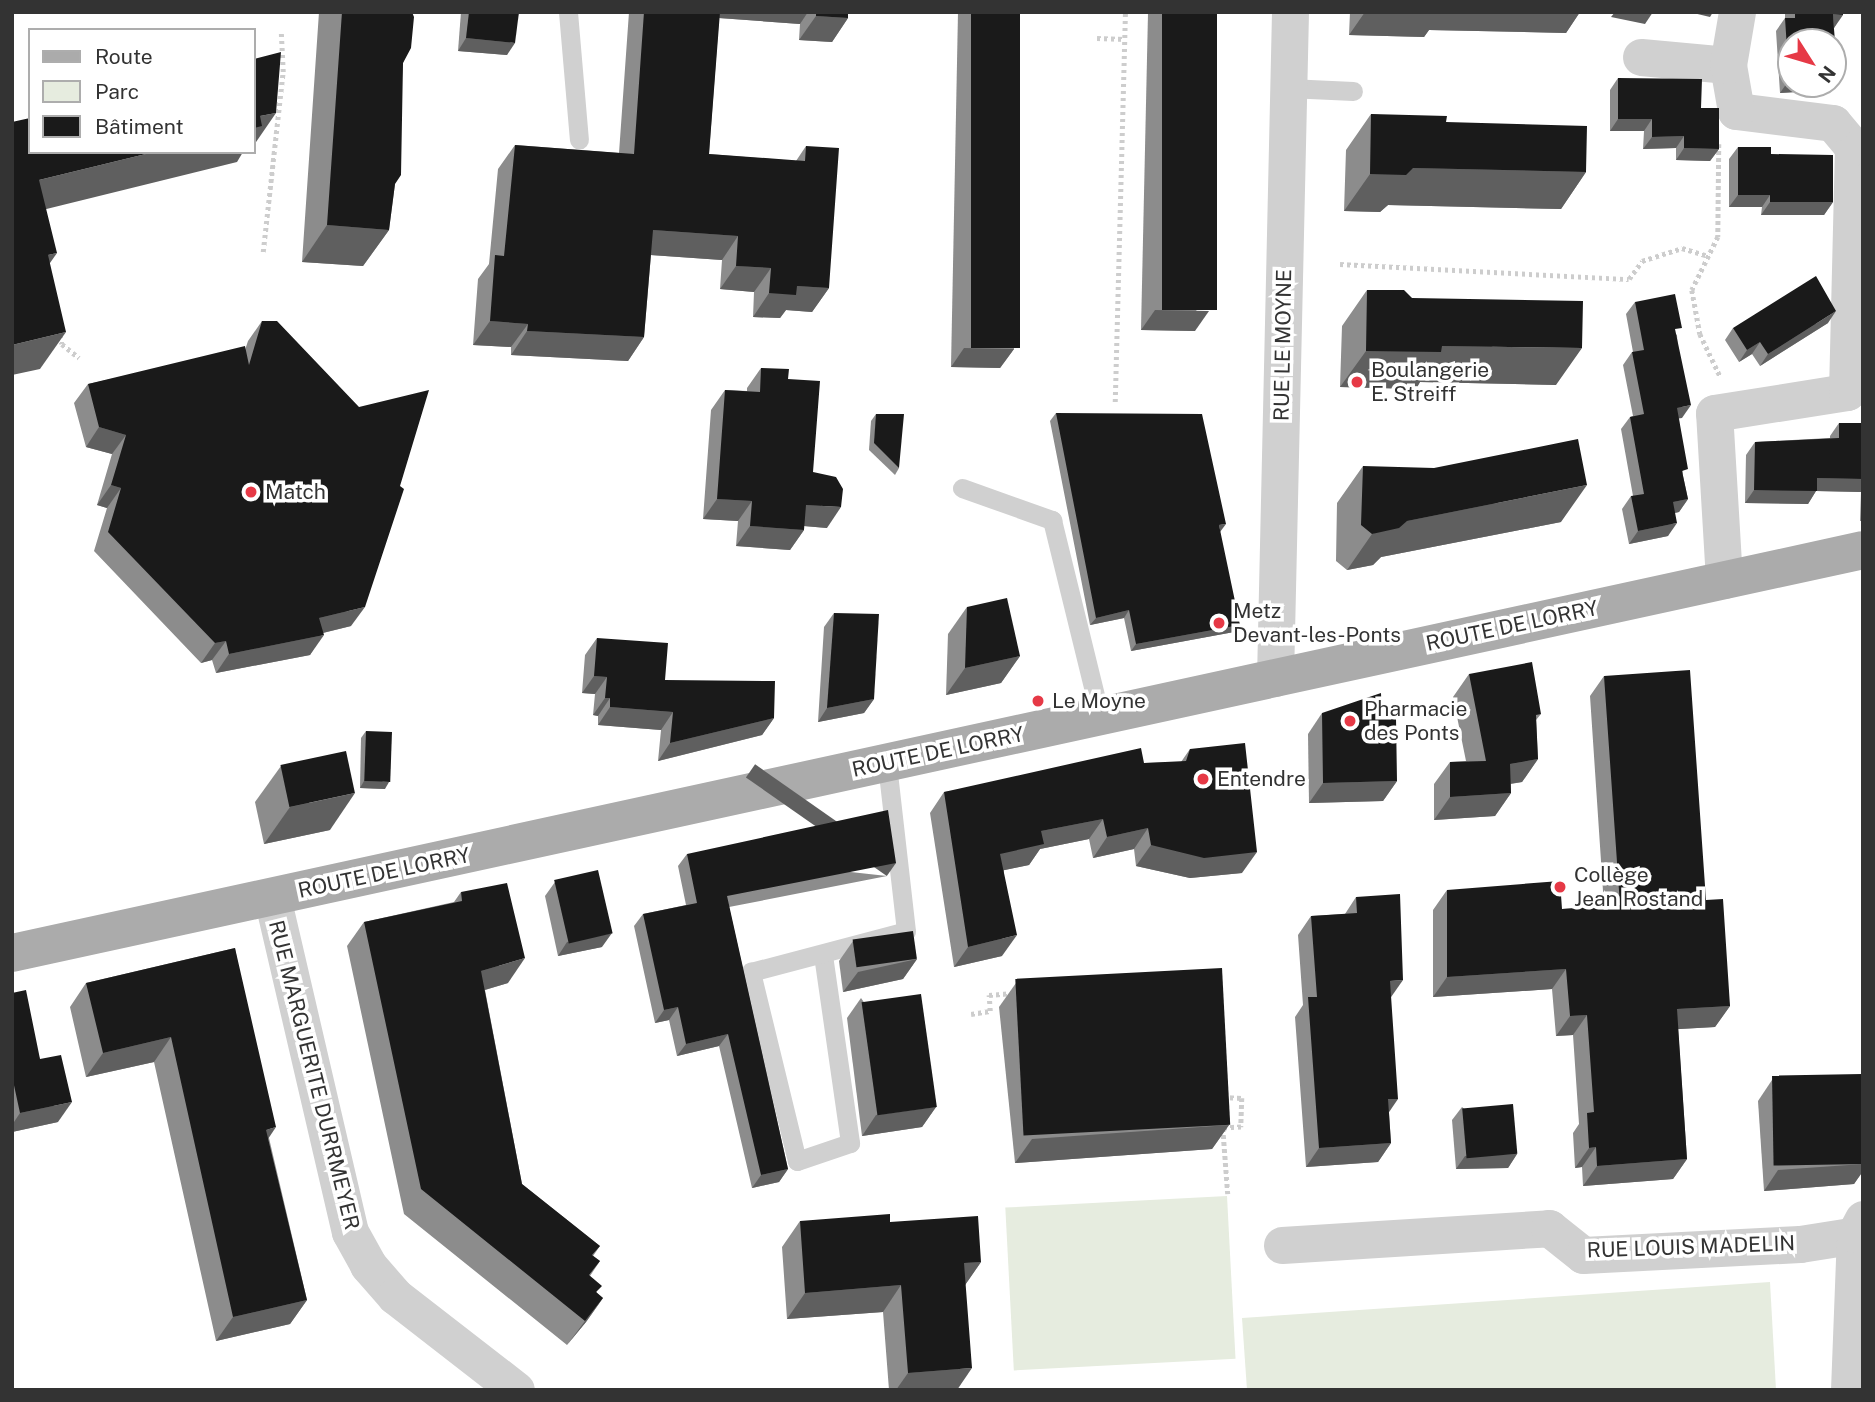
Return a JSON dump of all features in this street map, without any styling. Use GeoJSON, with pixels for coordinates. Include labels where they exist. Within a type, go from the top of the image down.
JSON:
{"type":"FeatureCollection","features":[{"type":"Feature","properties":{"kind":"main road","name":"ROUTE DE LORRY"},"geometry":{"type":"LineString","coordinates":[[12,953],[1863,550]]}},
{"type":"Feature","properties":{"kind":"street","name":"RUE LE MOYNE"},"geometry":{"type":"LineString","coordinates":[[1275,678],[1290,12]]}},
{"type":"Feature","properties":{"kind":"street"},"geometry":{"type":"LineString","coordinates":[[1724,580],[1714,414],[1847,393],[1853,147],[1833,123],[1735,111],[1728,65],[1737,12]]}},
{"type":"Feature","properties":{"kind":"street"},"geometry":{"type":"LineString","coordinates":[[1641,57],[1728,65]]}},
{"type":"Feature","properties":{"kind":"street","name":"RUE MARGUERITE DURRMEYER"},"geometry":{"type":"LineString","coordinates":[[272,897],[350,1232],[368,1265],[395,1296],[516,1390]]}},
{"type":"Feature","properties":{"kind":"street","name":"RUE LOUIS MADELIN"},"geometry":{"type":"LineString","coordinates":[[1282,1245],[1549,1228],[1583,1255],[1800,1244],[1860,1229]]}},
{"type":"Feature","properties":{"kind":"street"},"geometry":{"type":"LineString","coordinates":[[1849,1390],[1860,1229]]}},
{"type":"Feature","properties":{"kind":"lane"},"geometry":{"type":"LineString","coordinates":[[568,12],[579,140]]}},
{"type":"Feature","properties":{"kind":"lane"},"geometry":{"type":"LineString","coordinates":[[1288,88],[1353,91]]}},
{"type":"Feature","properties":{"kind":"lane"},"geometry":{"type":"LineString","coordinates":[[962,488],[1052,520],[1100,716]]}},
{"type":"Feature","properties":{"kind":"lane"},"geometry":{"type":"LineString","coordinates":[[823,955],[850,1143],[797,1161],[751,972],[906,931],[887,763]]}},
{"type":"Feature","properties":{"kind":"path"},"geometry":{"type":"LineString","coordinates":[[1115,402],[1125,12]]}},
{"type":"Feature","properties":{"kind":"path"},"geometry":{"type":"LineString","coordinates":[[263,252],[283,72],[281,31]]}},
{"type":"Feature","properties":{"kind":"path"},"geometry":{"type":"LineString","coordinates":[[1097,38],[1125,39]]}},
{"type":"Feature","properties":{"kind":"path"},"geometry":{"type":"LineString","coordinates":[[1735,111],[1719,134],[1718,237],[1692,290],[1700,334],[1736,410]]}},
{"type":"Feature","properties":{"kind":"path"},"geometry":{"type":"LineString","coordinates":[[1340,264],[1629,279],[1642,261],[1682,248],[1709,256]]}},
{"type":"Feature","properties":{"kind":"path"},"geometry":{"type":"LineString","coordinates":[[59,330],[62,344],[79,358]]}},
{"type":"Feature","properties":{"kind":"path"},"geometry":{"type":"LineString","coordinates":[[971,1014],[990,1011],[989,995],[1016,993]]}},
{"type":"Feature","properties":{"kind":"path"},"geometry":{"type":"LineString","coordinates":[[1221,1084],[1221,1097],[1242,1098],[1241,1127],[1223,1128],[1228,1194]]}},
{"type":"Feature","properties":{"kind":"green space"},"geometry":{"type":"Polygon","coordinates":[[[1227,1196],[1236,1359],[1014,1370],[1005,1208],[1227,1196]]]}},
{"type":"Feature","properties":{"kind":"green space"},"geometry":{"type":"Polygon","coordinates":[[[1770,1282],[1776,1390],[1247,1390],[1242,1318],[1770,1282]]]}},
{"type":"Feature","properties":{"kind":"building"},"geometry":{"type":"Polygon","coordinates":[[[342,12],[412,12],[414,17],[411,48],[403,63],[401,175],[395,184],[389,230],[327,225],[342,12]]]}},
{"type":"Feature","properties":{"kind":"building"},"geometry":{"type":"Polygon","coordinates":[[[469,12],[519,12],[515,43],[466,38],[469,12]]]}},
{"type":"Feature","properties":{"kind":"building"},"geometry":{"type":"Polygon","coordinates":[[[644,12],[720,12],[709,154],[805,161],[806,146],[839,148],[829,288],[797,286],[796,295],[769,293],[771,268],[736,266],[738,236],[653,230],[644,337],[527,331],[528,324],[490,321],[495,255],[504,256],[515,145],[634,154],[644,12]]]}},
{"type":"Feature","properties":{"kind":"building"},"geometry":{"type":"Polygon","coordinates":[[[816,12],[848,12],[848,18],[816,16],[816,12]]]}},
{"type":"Feature","properties":{"kind":"building"},"geometry":{"type":"Polygon","coordinates":[[[971,12],[1020,12],[1020,348],[971,348],[971,12]]]}},
{"type":"Feature","properties":{"kind":"building"},"geometry":{"type":"Polygon","coordinates":[[[1162,12],[1217,12],[1217,310],[1162,310],[1162,12]]]}},
{"type":"Feature","properties":{"kind":"building"},"geometry":{"type":"Polygon","coordinates":[[[1795,12],[1843,12],[1843,15],[1833,14],[1834,28],[1786,28],[1785,18],[1795,18],[1795,12]]]}},
{"type":"Feature","properties":{"kind":"building"},"geometry":{"type":"Polygon","coordinates":[[[281,52],[276,113],[260,116],[262,126],[256,128],[256,58],[281,52]]]}},
{"type":"Feature","properties":{"kind":"building"},"geometry":{"type":"Polygon","coordinates":[[[1618,78],[1702,79],[1701,108],[1719,108],[1719,149],[1684,148],[1684,136],[1652,137],[1652,119],[1618,119],[1618,78]]]}},
{"type":"Feature","properties":{"kind":"building"},"geometry":{"type":"Polygon","coordinates":[[[1371,114],[1447,116],[1446,122],[1587,126],[1586,172],[1413,168],[1406,175],[1370,174],[1371,114]]]}},
{"type":"Feature","properties":{"kind":"building"},"geometry":{"type":"Polygon","coordinates":[[[28,118],[28,154],[146,154],[39,180],[57,253],[48,255],[66,332],[12,345],[12,122],[28,118]]]}},
{"type":"Feature","properties":{"kind":"building"},"geometry":{"type":"Polygon","coordinates":[[[1738,147],[1771,147],[1771,154],[1833,155],[1833,202],[1770,202],[1770,195],[1738,195],[1738,147]]]}},
{"type":"Feature","properties":{"kind":"building"},"geometry":{"type":"Polygon","coordinates":[[[1816,276],[1836,311],[1768,354],[1760,342],[1747,350],[1733,328],[1816,276]]]}},
{"type":"Feature","properties":{"kind":"building"},"geometry":{"type":"Polygon","coordinates":[[[1367,290],[1404,290],[1412,298],[1583,301],[1582,348],[1442,346],[1441,352],[1366,351],[1367,290]]]}},
{"type":"Feature","properties":{"kind":"building"},"geometry":{"type":"Polygon","coordinates":[[[1675,294],[1682,328],[1675,329],[1691,405],[1677,408],[1688,469],[1682,471],[1688,499],[1673,502],[1677,523],[1638,531],[1631,496],[1644,494],[1630,417],[1644,414],[1632,352],[1644,350],[1635,302],[1675,294]]]}},
{"type":"Feature","properties":{"kind":"building","name":"Match"},"geometry":{"type":"Polygon","coordinates":[[[262,321],[277,321],[359,407],[429,390],[400,486],[404,489],[365,607],[319,618],[324,635],[229,654],[226,641],[215,643],[108,532],[121,488],[111,485],[126,435],[99,427],[88,384],[245,346],[249,365],[262,321]]]}},
{"type":"Feature","properties":{"kind":"building"},"geometry":{"type":"Polygon","coordinates":[[[761,368],[789,369],[788,379],[820,381],[813,472],[836,477],[843,489],[841,507],[806,505],[804,530],[750,526],[752,501],[717,499],[725,390],[760,392],[761,368]]]}},
{"type":"Feature","properties":{"kind":"building"},"geometry":{"type":"Polygon","coordinates":[[[1056,413],[1202,414],[1226,524],[1219,525],[1240,625],[1136,644],[1129,610],[1096,618],[1056,413]]]}},
{"type":"Feature","properties":{"kind":"building"},"geometry":{"type":"Polygon","coordinates":[[[876,414],[904,414],[899,468],[874,443],[876,414]]]}},
{"type":"Feature","properties":{"kind":"building"},"geometry":{"type":"Polygon","coordinates":[[[1839,423],[1863,423],[1863,479],[1817,478],[1817,491],[1754,490],[1755,442],[1839,438],[1839,423]]]}},
{"type":"Feature","properties":{"kind":"building"},"geometry":{"type":"Polygon","coordinates":[[[1578,439],[1587,485],[1407,521],[1399,528],[1372,534],[1361,525],[1363,466],[1434,468],[1578,439]]]}},
{"type":"Feature","properties":{"kind":"building"},"geometry":{"type":"Polygon","coordinates":[[[1007,598],[1020,656],[965,668],[967,607],[1007,598]]]}},
{"type":"Feature","properties":{"kind":"building"},"geometry":{"type":"Polygon","coordinates":[[[834,613],[879,614],[874,699],[827,708],[834,613]]]}},
{"type":"Feature","properties":{"kind":"building"},"geometry":{"type":"Polygon","coordinates":[[[597,638],[668,643],[665,680],[775,681],[774,718],[670,743],[673,712],[610,707],[610,698],[605,698],[607,677],[594,676],[597,638]]]}},
{"type":"Feature","properties":{"kind":"building"},"geometry":{"type":"Polygon","coordinates":[[[1532,662],[1541,714],[1536,715],[1538,759],[1510,764],[1511,793],[1450,797],[1450,762],[1486,761],[1469,674],[1532,662]]]}},
{"type":"Feature","properties":{"kind":"building"},"geometry":{"type":"Polygon","coordinates":[[[1690,670],[1706,900],[1723,899],[1730,1006],[1677,1009],[1687,1159],[1597,1166],[1596,1147],[1589,1148],[1587,1113],[1594,1112],[1587,1015],[1570,1016],[1566,969],[1447,977],[1447,890],[1560,881],[1562,909],[1620,905],[1604,676],[1690,670]]]}},
{"type":"Feature","properties":{"kind":"building"},"geometry":{"type":"Polygon","coordinates":[[[1381,693],[1382,719],[1396,718],[1397,781],[1323,783],[1322,713],[1381,693]]]}},
{"type":"Feature","properties":{"kind":"building"},"geometry":{"type":"Polygon","coordinates":[[[366,731],[392,732],[390,782],[364,781],[366,731]]]}},
{"type":"Feature","properties":{"kind":"building"},"geometry":{"type":"Polygon","coordinates":[[[1245,743],[1257,852],[1204,858],[1151,845],[1148,828],[1107,837],[1103,819],[1041,831],[1044,844],[1000,854],[1017,935],[968,947],[944,792],[1141,748],[1144,763],[1186,761],[1190,749],[1245,743]]]}},
{"type":"Feature","properties":{"kind":"building"},"geometry":{"type":"Polygon","coordinates":[[[346,751],[355,793],[289,807],[280,765],[346,751]]]}},
{"type":"Feature","properties":{"kind":"building"},"geometry":{"type":"Polygon","coordinates":[[[888,810],[896,863],[727,896],[788,1169],[761,1175],[728,1034],[686,1044],[678,1007],[664,1010],[643,914],[697,903],[687,854],[888,810]]]}},
{"type":"Feature","properties":{"kind":"building"},"geometry":{"type":"Polygon","coordinates":[[[598,870],[613,933],[569,943],[554,880],[598,870]]]}},
{"type":"Feature","properties":{"kind":"building"},"geometry":{"type":"Polygon","coordinates":[[[507,883],[525,958],[481,971],[522,1184],[600,1246],[592,1255],[600,1261],[589,1275],[602,1286],[596,1292],[603,1298],[585,1321],[421,1189],[364,922],[462,901],[461,892],[507,883]]]}},
{"type":"Feature","properties":{"kind":"building"},"geometry":{"type":"Polygon","coordinates":[[[1400,894],[1403,980],[1390,981],[1398,1099],[1388,1099],[1391,1143],[1319,1148],[1308,997],[1317,997],[1311,916],[1357,913],[1356,897],[1400,894]]]}},
{"type":"Feature","properties":{"kind":"building"},"geometry":{"type":"Polygon","coordinates":[[[913,931],[917,959],[856,967],[853,939],[913,931]]]}},
{"type":"Feature","properties":{"kind":"building"},"geometry":{"type":"Polygon","coordinates":[[[235,948],[276,1127],[266,1130],[307,1300],[233,1317],[171,1037],[103,1053],[86,983],[235,948]]]}},
{"type":"Feature","properties":{"kind":"building"},"geometry":{"type":"Polygon","coordinates":[[[1222,968],[1230,1125],[1024,1136],[1015,979],[1222,968]]]}},
{"type":"Feature","properties":{"kind":"building"},"geometry":{"type":"Polygon","coordinates":[[[26,990],[40,1059],[61,1055],[72,1102],[20,1113],[12,1076],[12,993],[26,990]]]}},
{"type":"Feature","properties":{"kind":"building"},"geometry":{"type":"Polygon","coordinates":[[[921,994],[937,1107],[877,1115],[862,1002],[921,994]]]}},
{"type":"Feature","properties":{"kind":"building"},"geometry":{"type":"Polygon","coordinates":[[[1862,1074],[1863,1164],[1774,1166],[1772,1076],[1862,1074]]]}},
{"type":"Feature","properties":{"kind":"building"},"geometry":{"type":"Polygon","coordinates":[[[1513,1104],[1517,1154],[1467,1158],[1462,1108],[1513,1104]]]}},
{"type":"Feature","properties":{"kind":"building"},"geometry":{"type":"Polygon","coordinates":[[[890,1214],[890,1222],[978,1216],[981,1262],[964,1263],[972,1368],[908,1373],[901,1285],[805,1293],[800,1221],[890,1214]]]}},
{"type":"Feature","properties":{"kind":"place","name":"Boulangerie E. Streiff"},"geometry":{"type":"Point","coordinates":[1357,382]}},
{"type":"Feature","properties":{"kind":"place","name":"Match"},"geometry":{"type":"Point","coordinates":[251,492]}},
{"type":"Feature","properties":{"kind":"place","name":"Metz Devant-les-Ponts"},"geometry":{"type":"Point","coordinates":[1219,623]}},
{"type":"Feature","properties":{"kind":"place","name":"Le Moyne"},"geometry":{"type":"Point","coordinates":[1038,701]}},
{"type":"Feature","properties":{"kind":"place","name":"Pharmacie des Ponts"},"geometry":{"type":"Point","coordinates":[1350,721]}},
{"type":"Feature","properties":{"kind":"place","name":"Entendre"},"geometry":{"type":"Point","coordinates":[1203,779]}},
{"type":"Feature","properties":{"kind":"place","name":"Collège Jean Rostand"},"geometry":{"type":"Point","coordinates":[1560,887]}}]}
